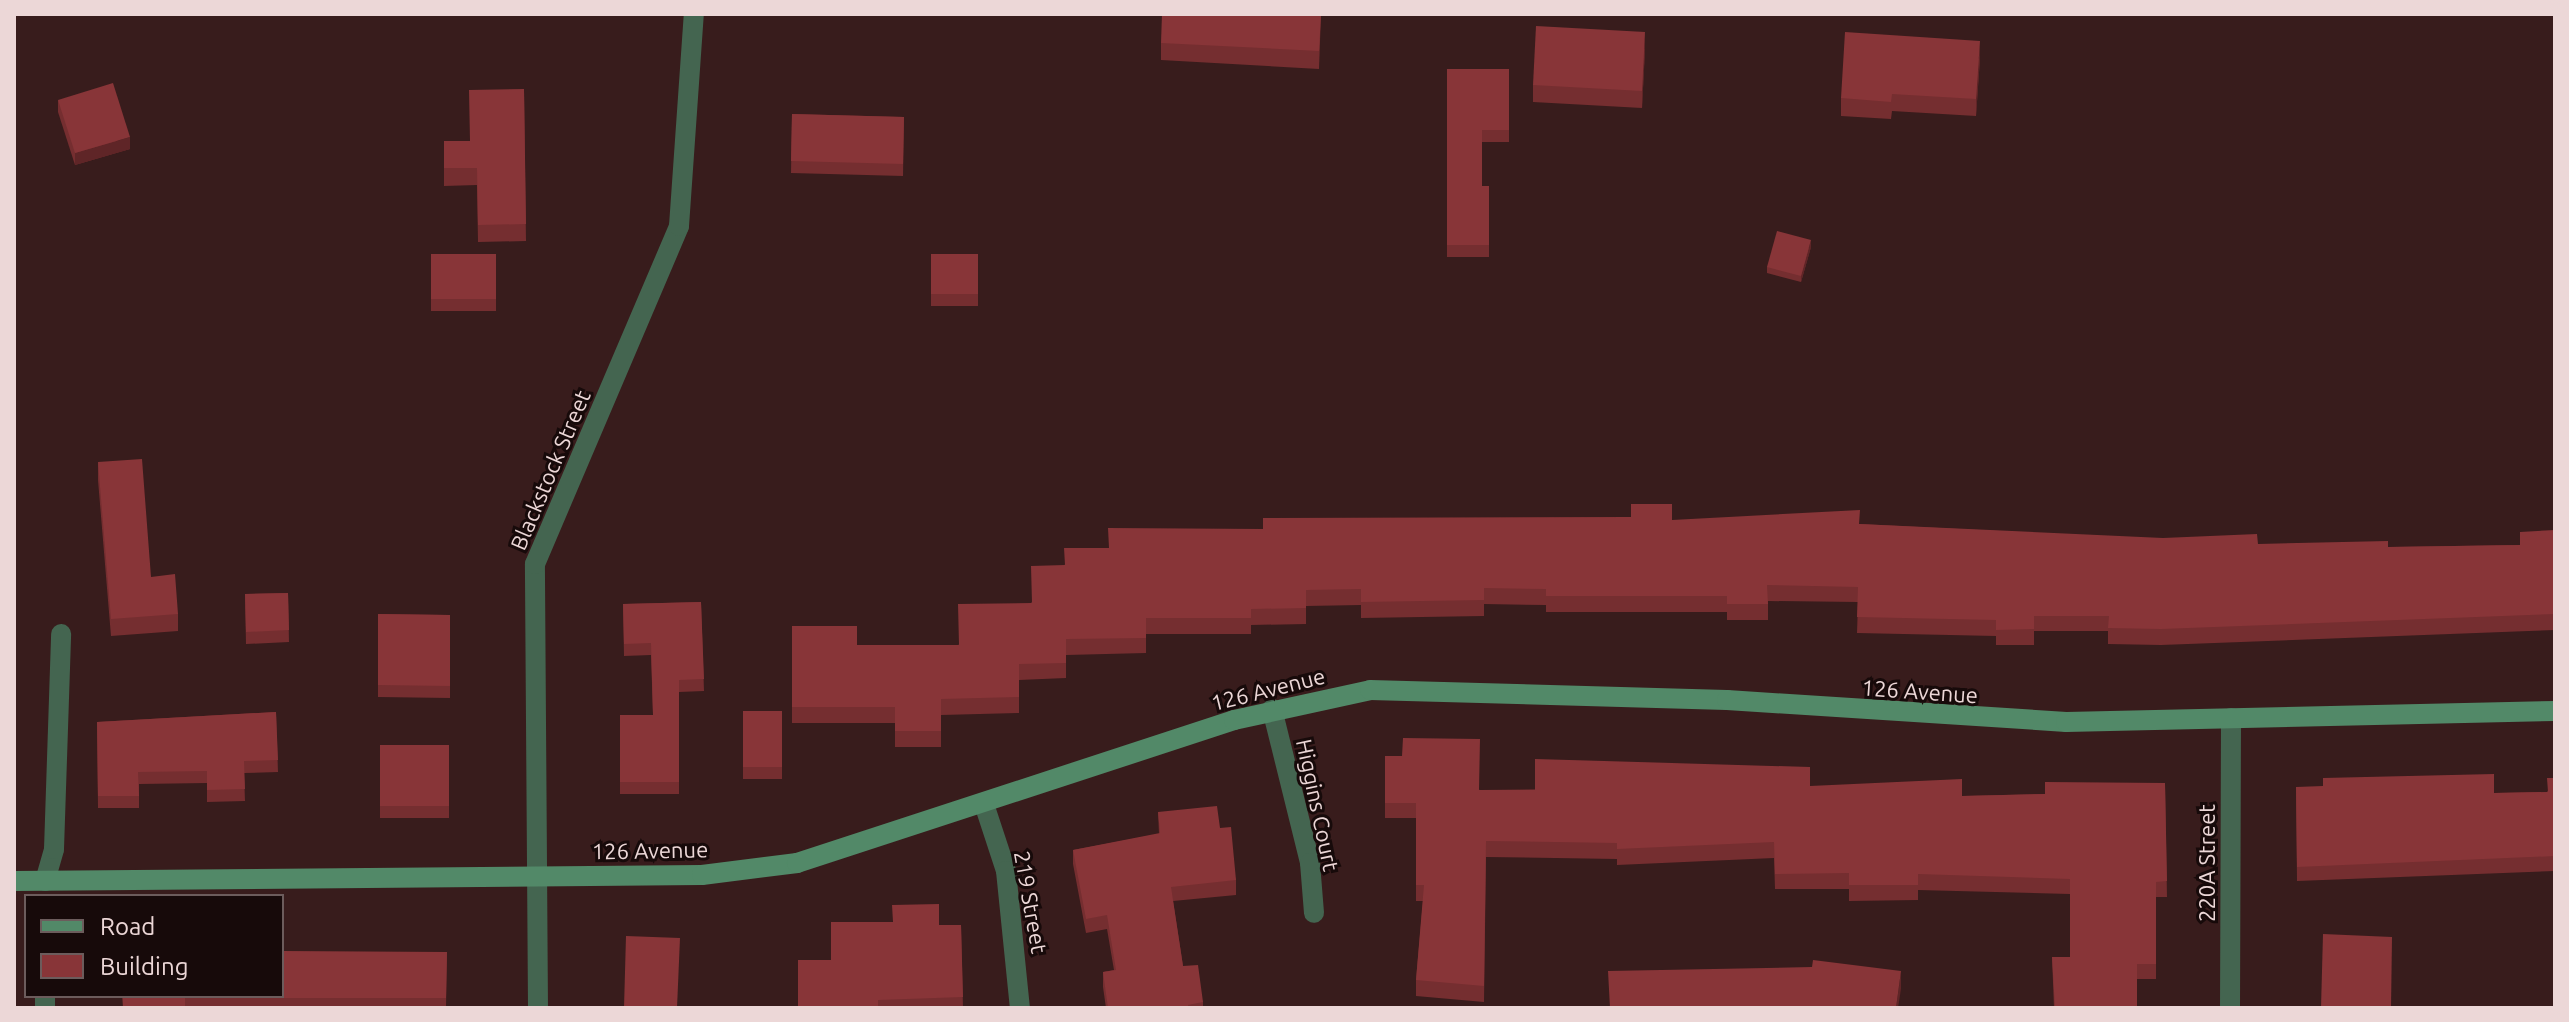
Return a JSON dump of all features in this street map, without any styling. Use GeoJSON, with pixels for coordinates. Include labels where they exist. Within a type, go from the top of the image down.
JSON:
{"type":"FeatureCollection","features":[{"type":"Feature","properties":{"kind":"street","name":"Blackstock Street"},"geometry":{"type":"LineString","coordinates":[[538,1008],[535,564],[679,226],[694,14]]}},
{"type":"Feature","properties":{"kind":"street"},"geometry":{"type":"LineString","coordinates":[[45,888],[54,849],[61,634]]}},
{"type":"Feature","properties":{"kind":"street","name":"126 Avenue"},"geometry":{"type":"LineString","coordinates":[[14,881],[45,888],[702,875],[797,863],[985,807],[1272,709],[1422,688],[1967,719],[2231,718],[2555,711]]}},
{"type":"Feature","properties":{"kind":"street","name":"Higgins Court"},"geometry":{"type":"LineString","coordinates":[[1272,709],[1310,863],[1314,913]]}},
{"type":"Feature","properties":{"kind":"street","name":"220A Street"},"geometry":{"type":"LineString","coordinates":[[2230,1008],[2231,718]]}},
{"type":"Feature","properties":{"kind":"street","name":"219 Street"},"geometry":{"type":"LineString","coordinates":[[985,807],[1006,871],[1020,1008]]}},
{"type":"Feature","properties":{"kind":"building"},"geometry":{"type":"Polygon","coordinates":[[[1162,14],[1321,14],[1319,51],[1161,43],[1162,14]]]}},
{"type":"Feature","properties":{"kind":"building"},"geometry":{"type":"Polygon","coordinates":[[[1536,26],[1645,32],[1642,91],[1533,85],[1536,26]]]}},
{"type":"Feature","properties":{"kind":"building"},"geometry":{"type":"Polygon","coordinates":[[[1845,32],[1980,41],[1976,99],[1892,94],[1891,102],[1841,98],[1845,32]]]}},
{"type":"Feature","properties":{"kind":"building"},"geometry":{"type":"Polygon","coordinates":[[[1447,69],[1509,69],[1509,130],[1482,130],[1482,186],[1489,186],[1489,245],[1447,245],[1447,69]]]}},
{"type":"Feature","properties":{"kind":"building"},"geometry":{"type":"Polygon","coordinates":[[[113,83],[130,137],[75,153],[58,100],[113,83]]]}},
{"type":"Feature","properties":{"kind":"building"},"geometry":{"type":"Polygon","coordinates":[[[524,89],[526,224],[478,225],[477,168],[444,168],[444,141],[470,141],[469,90],[524,89]]]}},
{"type":"Feature","properties":{"kind":"building"},"geometry":{"type":"Polygon","coordinates":[[[792,114],[904,117],[903,164],[791,161],[792,114]]]}},
{"type":"Feature","properties":{"kind":"building"},"geometry":{"type":"Polygon","coordinates":[[[1777,231],[1811,240],[1801,276],[1767,267],[1777,231]]]}},
{"type":"Feature","properties":{"kind":"building"},"geometry":{"type":"Polygon","coordinates":[[[431,254],[496,254],[496,299],[431,299],[431,254]]]}},
{"type":"Feature","properties":{"kind":"building"},"geometry":{"type":"Polygon","coordinates":[[[931,254],[978,254],[978,294],[931,294],[931,254]]]}},
{"type":"Feature","properties":{"kind":"building"},"geometry":{"type":"Polygon","coordinates":[[[142,459],[151,577],[175,574],[178,614],[111,619],[98,462],[142,459]]]}},
{"type":"Feature","properties":{"kind":"building"},"geometry":{"type":"Polygon","coordinates":[[[1631,504],[1672,504],[1672,520],[1860,510],[1859,524],[2163,538],[2257,534],[2258,544],[2388,541],[2388,547],[2520,545],[2520,532],[2555,530],[2555,614],[2161,629],[2108,628],[2109,616],[2034,616],[2034,629],[1996,630],[1996,620],[1857,617],[1858,587],[1767,585],[1768,604],[1727,604],[1727,596],[1546,596],[1546,589],[1484,588],[1484,600],[1361,602],[1361,589],[1306,590],[1306,608],[1251,609],[1251,618],[1146,618],[1146,638],[1066,639],[1066,663],[1019,664],[1019,697],[941,699],[941,731],[895,731],[895,707],[792,707],[792,626],[857,626],[857,645],[959,645],[958,604],[1032,603],[1031,566],[1065,565],[1064,548],[1109,548],[1108,528],[1263,529],[1263,518],[1631,517],[1631,504]]]}},
{"type":"Feature","properties":{"kind":"building"},"geometry":{"type":"Polygon","coordinates":[[[288,593],[289,630],[246,632],[245,594],[288,593]]]}},
{"type":"Feature","properties":{"kind":"building"},"geometry":{"type":"Polygon","coordinates":[[[701,602],[704,679],[679,680],[679,782],[620,782],[620,715],[653,715],[651,643],[624,644],[623,604],[701,602]]]}},
{"type":"Feature","properties":{"kind":"building"},"geometry":{"type":"Polygon","coordinates":[[[378,614],[450,615],[450,686],[378,685],[378,614]]]}},
{"type":"Feature","properties":{"kind":"building"},"geometry":{"type":"Polygon","coordinates":[[[743,711],[782,711],[782,767],[743,767],[743,711]]]}},
{"type":"Feature","properties":{"kind":"building"},"geometry":{"type":"Polygon","coordinates":[[[276,712],[278,760],[244,761],[245,789],[207,790],[207,771],[138,772],[139,796],[98,796],[97,722],[276,712]]]}},
{"type":"Feature","properties":{"kind":"building"},"geometry":{"type":"Polygon","coordinates":[[[1403,738],[1480,739],[1479,790],[1535,790],[1535,759],[1810,767],[1810,786],[1962,779],[1962,796],[2045,794],[2045,782],[2165,783],[2167,881],[2156,882],[2156,964],[2137,964],[2137,1008],[2055,1008],[2052,957],[2070,957],[2070,879],[1918,874],[1918,885],[1849,885],[1849,873],[1775,874],[1774,842],[1617,849],[1617,843],[1486,841],[1484,986],[1416,980],[1424,885],[1416,885],[1416,803],[1385,803],[1385,756],[1402,756],[1403,738]]]}},
{"type":"Feature","properties":{"kind":"building"},"geometry":{"type":"Polygon","coordinates":[[[380,745],[449,745],[449,806],[380,806],[380,745]]]}},
{"type":"Feature","properties":{"kind":"building"},"geometry":{"type":"Polygon","coordinates":[[[2494,774],[2494,793],[2548,792],[2547,778],[2555,778],[2555,856],[2297,867],[2296,787],[2323,786],[2323,778],[2494,774]]]}},
{"type":"Feature","properties":{"kind":"building"},"geometry":{"type":"Polygon","coordinates":[[[1217,806],[1220,828],[1231,827],[1236,880],[1171,887],[1183,966],[1198,965],[1203,1002],[1188,1005],[1189,1008],[1108,1008],[1103,972],[1116,970],[1107,915],[1086,919],[1073,850],[1160,833],[1158,812],[1217,806]]]}},
{"type":"Feature","properties":{"kind":"building"},"geometry":{"type":"Polygon","coordinates":[[[939,904],[939,925],[961,925],[963,997],[878,1000],[878,1008],[798,1008],[798,960],[831,960],[831,922],[893,922],[892,905],[939,904]]]}},
{"type":"Feature","properties":{"kind":"building"},"geometry":{"type":"Polygon","coordinates":[[[2323,934],[2392,937],[2391,1008],[2321,1008],[2323,934]]]}},
{"type":"Feature","properties":{"kind":"building"},"geometry":{"type":"Polygon","coordinates":[[[626,936],[680,938],[677,1008],[624,1008],[626,936]]]}},
{"type":"Feature","properties":{"kind":"building"},"geometry":{"type":"Polygon","coordinates":[[[284,951],[447,952],[446,998],[284,998],[284,951]]]}},
{"type":"Feature","properties":{"kind":"building"},"geometry":{"type":"Polygon","coordinates":[[[1813,960],[1901,971],[1896,1008],[1610,1008],[1608,971],[1812,967],[1813,960]]]}},
{"type":"Feature","properties":{"kind":"building"},"geometry":{"type":"Polygon","coordinates":[[[123,998],[185,998],[185,1008],[123,1008],[123,998]]]}}]}
